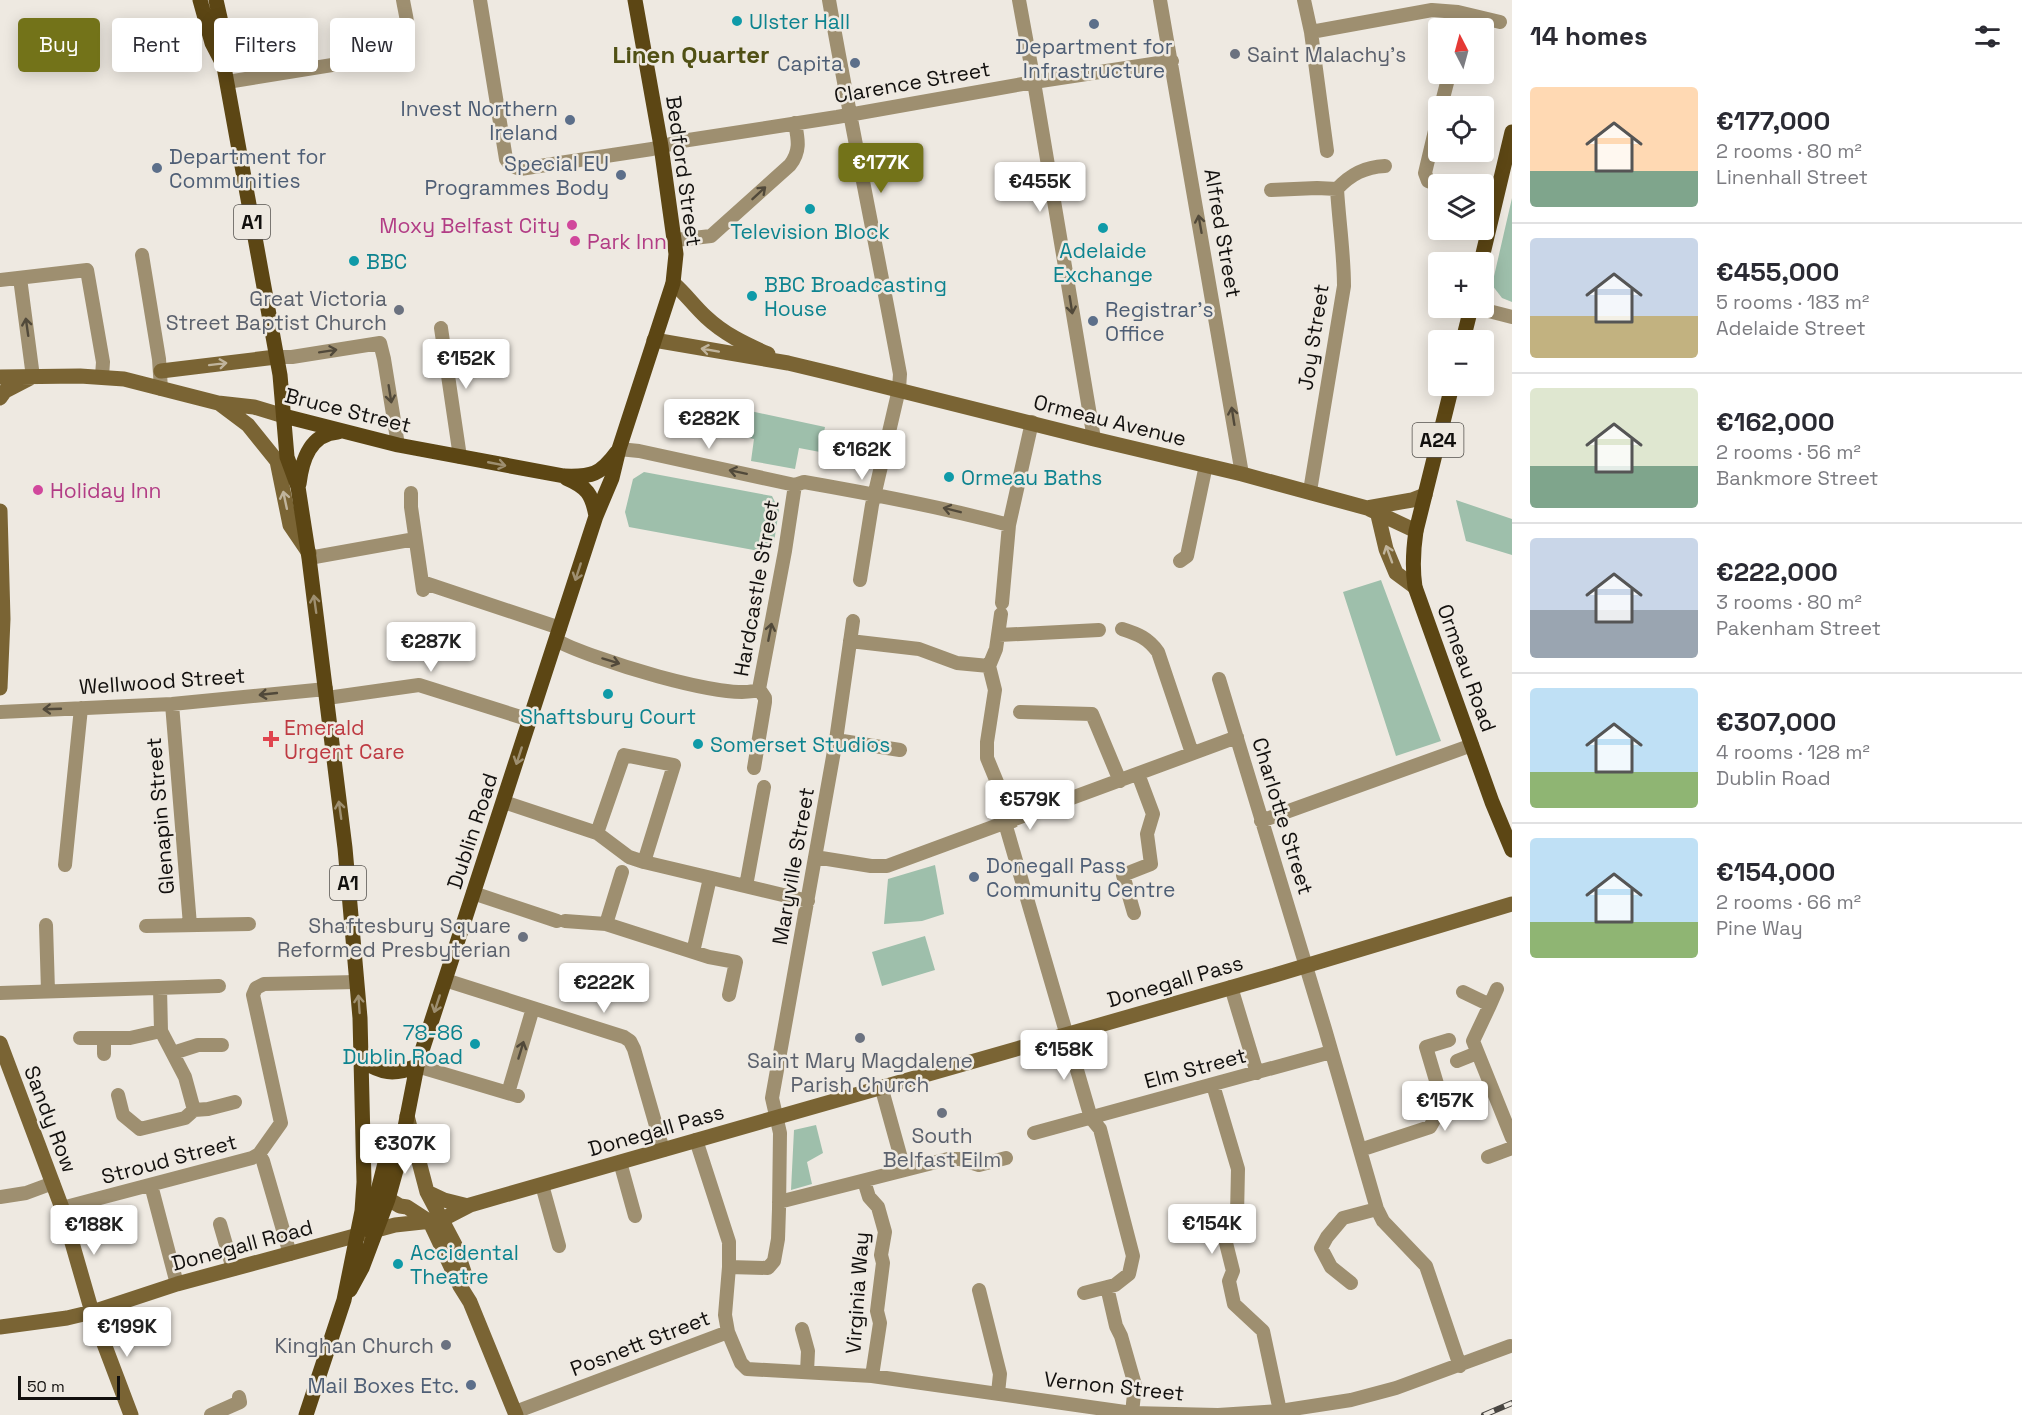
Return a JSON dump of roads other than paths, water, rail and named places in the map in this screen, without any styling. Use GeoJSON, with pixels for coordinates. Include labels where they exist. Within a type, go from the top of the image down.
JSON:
{"type":"FeatureCollection","features":[{"type":"Feature","properties":{"kind":"main road","name":"A1"},"geometry":{"type":"LineString","coordinates":[[200,0],[212,43],[226,74]]}},
{"type":"Feature","properties":{"kind":"main road","name":"A1"},"geometry":{"type":"LineString","coordinates":[[216,0],[225,39],[226,74],[276,357],[287,457],[298,487],[309,555],[345,848],[360,1029],[364,1182],[362,1210],[366,1233],[362,1268],[344,1300]]}},
{"type":"Feature","properties":{"kind":"main road","name":"Bedford Street"},"geometry":{"type":"LineString","coordinates":[[619,449],[673,283],[676,240],[634,0]]}},
{"type":"Feature","properties":{"kind":"main road"},"geometry":{"type":"LineString","coordinates":[[1494,185],[1512,132]]}},
{"type":"Feature","properties":{"kind":"main road","name":"A24"},"geometry":{"type":"LineString","coordinates":[[1416,531],[1450,396]]}},
{"type":"Feature","properties":{"kind":"main road","name":"Bruce Street"},"geometry":{"type":"LineString","coordinates":[[284,416],[398,445],[564,476],[595,474],[605,467],[619,449]]}},
{"type":"Feature","properties":{"kind":"main road","name":"A1"},"geometry":{"type":"LineString","coordinates":[[298,487],[301,466],[310,447],[321,436],[341,432]]}},
{"type":"Feature","properties":{"kind":"main road","name":"Dublin Road"},"geometry":{"type":"LineString","coordinates":[[366,1233],[383,1196],[408,1112],[417,1066],[596,516],[610,486],[619,449]]}},
{"type":"Feature","properties":{"kind":"main road","name":"Bruce Street"},"geometry":{"type":"LineString","coordinates":[[564,476],[577,482],[588,492],[596,516]]}},
{"type":"Feature","properties":{"kind":"main road","name":"Ormeau Road"},"geometry":{"type":"LineString","coordinates":[[1416,531],[1412,562],[1415,587],[1512,850]]}},
{"type":"Feature","properties":{"kind":"main road"},"geometry":{"type":"LineString","coordinates":[[360,1060],[393,1073],[417,1066]]}},
{"type":"Feature","properties":{"kind":"main road","name":"A1"},"geometry":{"type":"LineString","coordinates":[[306,1415],[366,1233]]}},
{"type":"Feature","properties":{"kind":"street"},"geometry":{"type":"LineString","coordinates":[[226,74],[394,55],[400,52],[407,42],[403,0]]}},
{"type":"Feature","properties":{"kind":"street","name":"Clarence Street"},"geometry":{"type":"LineString","coordinates":[[480,0],[506,159],[510,165],[520,169],[1034,82],[1172,61]]}},
{"type":"Feature","properties":{"kind":"street"},"geometry":{"type":"LineString","coordinates":[[829,0],[900,374],[899,389],[875,495],[860,580]]}},
{"type":"Feature","properties":{"kind":"street"},"geometry":{"type":"LineString","coordinates":[[1019,0],[1094,439]]}},
{"type":"Feature","properties":{"kind":"street","name":"Alfred Street"},"geometry":{"type":"LineString","coordinates":[[1160,0],[1242,474]]}},
{"type":"Feature","properties":{"kind":"street"},"geometry":{"type":"LineString","coordinates":[[1304,0],[1311,32],[1327,151]]}},
{"type":"Feature","properties":{"kind":"street"},"geometry":{"type":"LineString","coordinates":[[1311,32],[1459,6],[1500,22]]}},
{"type":"Feature","properties":{"kind":"street"},"geometry":{"type":"LineString","coordinates":[[676,240],[711,236],[790,165],[796,157],[798,147],[795,123]]}},
{"type":"Feature","properties":{"kind":"street"},"geometry":{"type":"LineString","coordinates":[[1428,160],[1425,173],[1428,181]]}},
{"type":"Feature","properties":{"kind":"street"},"geometry":{"type":"LineString","coordinates":[[1271,190],[1337,189],[1359,171],[1385,166]]}},
{"type":"Feature","properties":{"kind":"street","name":"Joy Street"},"geometry":{"type":"LineString","coordinates":[[1310,491],[1344,286],[1337,189]]}},
{"type":"Feature","properties":{"kind":"street"},"geometry":{"type":"LineString","coordinates":[[142,255],[161,371],[161,389]]}},
{"type":"Feature","properties":{"kind":"street"},"geometry":{"type":"LineString","coordinates":[[0,280],[87,270],[103,362],[102,376]]}},
{"type":"Feature","properties":{"kind":"street"},"geometry":{"type":"LineString","coordinates":[[0,398],[5,391],[33,377],[20,278]]}},
{"type":"Feature","properties":{"kind":"street","name":"Ormeau Avenue"},"geometry":{"type":"LineString","coordinates":[[673,283],[715,325],[742,343],[788,363]]}},
{"type":"Feature","properties":{"kind":"street"},"geometry":{"type":"LineString","coordinates":[[1494,312],[1512,317]]}},
{"type":"Feature","properties":{"kind":"street"},"geometry":{"type":"LineString","coordinates":[[441,328],[460,457]]}},
{"type":"Feature","properties":{"kind":"street","name":"Ormeau Avenue"},"geometry":{"type":"LineString","coordinates":[[654,340],[788,363],[1310,491],[1372,509],[1416,531]]}},
{"type":"Feature","properties":{"kind":"street"},"geometry":{"type":"LineString","coordinates":[[161,371],[299,356],[380,343],[398,445]]}},
{"type":"Feature","properties":{"kind":"street","name":"Bruce Street"},"geometry":{"type":"LineString","coordinates":[[0,377],[102,376],[124,379],[218,403],[245,406],[284,416]]}},
{"type":"Feature","properties":{"kind":"street"},"geometry":{"type":"LineString","coordinates":[[218,403],[248,425],[277,461],[290,525],[309,555],[416,539]]}},
{"type":"Feature","properties":{"kind":"street"},"geometry":{"type":"LineString","coordinates":[[1032,422],[1009,525],[999,635],[996,649],[988,666],[995,690],[987,742],[987,758],[1009,822],[1091,1118],[1100,1129],[1133,1256],[1129,1274],[1115,1285],[1084,1293]]}},
{"type":"Feature","properties":{"kind":"street"},"geometry":{"type":"LineString","coordinates":[[619,449],[639,451],[795,484],[804,482],[949,509],[1009,525]]}},
{"type":"Feature","properties":{"kind":"street"},"geometry":{"type":"LineString","coordinates":[[1180,561],[1187,556],[1206,465]]}},
{"type":"Feature","properties":{"kind":"street","name":"Hardcastle Street"},"geometry":{"type":"LineString","coordinates":[[754,768],[765,702],[759,689],[795,484]]}},
{"type":"Feature","properties":{"kind":"street"},"geometry":{"type":"LineString","coordinates":[[411,494],[423,586],[558,634],[586,653],[687,684],[728,692],[753,693],[759,689]]}},
{"type":"Feature","properties":{"kind":"street"},"geometry":{"type":"LineString","coordinates":[[1415,587],[1396,573],[1372,509],[1412,501],[1425,495]]}},
{"type":"Feature","properties":{"kind":"street"},"geometry":{"type":"LineString","coordinates":[[0,511],[2,618],[0,685]]}},
{"type":"Feature","properties":{"kind":"street","name":"Maryville Street"},"geometry":{"type":"LineString","coordinates":[[729,1267],[768,1268],[774,1261],[778,1239],[780,1133],[772,1098],[836,740],[853,621]]}},
{"type":"Feature","properties":{"kind":"street"},"geometry":{"type":"LineString","coordinates":[[1122,628],[1142,635],[1158,652],[1192,753]]}},
{"type":"Feature","properties":{"kind":"street"},"geometry":{"type":"LineString","coordinates":[[999,635],[1099,630]]}},
{"type":"Feature","properties":{"kind":"street"},"geometry":{"type":"LineString","coordinates":[[850,641],[919,649],[957,663],[988,666]]}},
{"type":"Feature","properties":{"kind":"street","name":"Charlotte Street"},"geometry":{"type":"LineString","coordinates":[[1219,679],[1377,1209],[1383,1221],[1426,1266],[1460,1366]]}},
{"type":"Feature","properties":{"kind":"street","name":"Wellwood Street"},"geometry":{"type":"LineString","coordinates":[[0,712],[172,704],[419,685],[530,720]]}},
{"type":"Feature","properties":{"kind":"street","name":"Glenapin Street"},"geometry":{"type":"LineString","coordinates":[[172,704],[190,925]]}},
{"type":"Feature","properties":{"kind":"street"},"geometry":{"type":"LineString","coordinates":[[65,865],[81,708]]}},
{"type":"Feature","properties":{"kind":"street"},"geometry":{"type":"LineString","coordinates":[[1020,712],[1092,714],[1119,781]]}},
{"type":"Feature","properties":{"kind":"street"},"geometry":{"type":"LineString","coordinates":[[815,857],[871,866],[887,866],[1237,737]]}},
{"type":"Feature","properties":{"kind":"street"},"geometry":{"type":"LineString","coordinates":[[836,740],[900,750]]}},
{"type":"Feature","properties":{"kind":"street"},"geometry":{"type":"LineString","coordinates":[[1261,821],[1472,745]]}},
{"type":"Feature","properties":{"kind":"street"},"geometry":{"type":"LineString","coordinates":[[597,833],[624,755],[674,765],[644,862]]}},
{"type":"Feature","properties":{"kind":"street"},"geometry":{"type":"LineString","coordinates":[[1134,913],[1124,875],[1151,864],[1148,834],[1153,814],[1138,774]]}},
{"type":"Feature","properties":{"kind":"street"},"geometry":{"type":"LineString","coordinates":[[746,886],[764,787]]}},
{"type":"Feature","properties":{"kind":"street"},"geometry":{"type":"LineString","coordinates":[[504,802],[597,833],[629,857],[644,862],[808,901]]}},
{"type":"Feature","properties":{"kind":"street"},"geometry":{"type":"LineString","coordinates":[[606,924],[622,872]]}},
{"type":"Feature","properties":{"kind":"street"},"geometry":{"type":"LineString","coordinates":[[693,952],[710,878]]}},
{"type":"Feature","properties":{"kind":"street"},"geometry":{"type":"LineString","coordinates":[[473,893],[561,921],[606,924],[693,952],[736,962],[729,994]]}},
{"type":"Feature","properties":{"kind":"street","name":"Donegall Pass"},"geometry":{"type":"LineString","coordinates":[[435,1221],[468,1206],[1305,966],[1512,904]]}},
{"type":"Feature","properties":{"kind":"street"},"geometry":{"type":"LineString","coordinates":[[146,926],[249,924]]}},
{"type":"Feature","properties":{"kind":"street"},"geometry":{"type":"LineString","coordinates":[[46,926],[48,991]]}},
{"type":"Feature","properties":{"kind":"street"},"geometry":{"type":"LineString","coordinates":[[445,980],[624,1037],[630,1041],[663,1150]]}},
{"type":"Feature","properties":{"kind":"street","name":"Stroud Street"},"geometry":{"type":"LineString","coordinates":[[62,1208],[259,1155],[281,1123],[253,995],[256,988],[264,984],[357,982]]}},
{"type":"Feature","properties":{"kind":"street"},"geometry":{"type":"LineString","coordinates":[[0,993],[219,986]]}},
{"type":"Feature","properties":{"kind":"street"},"geometry":{"type":"LineString","coordinates":[[1231,987],[1257,1073]]}},
{"type":"Feature","properties":{"kind":"street"},"geometry":{"type":"LineString","coordinates":[[160,988],[161,1031],[184,1077],[194,1110]]}},
{"type":"Feature","properties":{"kind":"street"},"geometry":{"type":"LineString","coordinates":[[1497,989],[1473,1041],[1512,1138]]}},
{"type":"Feature","properties":{"kind":"street"},"geometry":{"type":"LineString","coordinates":[[1463,992],[1490,1005]]}},
{"type":"Feature","properties":{"kind":"street"},"geometry":{"type":"LineString","coordinates":[[417,1066],[513,1094],[533,1008]]}},
{"type":"Feature","properties":{"kind":"street"},"geometry":{"type":"LineString","coordinates":[[80,1038],[130,1038],[161,1031]]}},
{"type":"Feature","properties":{"kind":"street"},"geometry":{"type":"LineString","coordinates":[[104,1038],[104,1054]]}},
{"type":"Feature","properties":{"kind":"street"},"geometry":{"type":"LineString","coordinates":[[1360,1150],[1430,1127],[1443,1104],[1426,1047],[1449,1040]]}},
{"type":"Feature","properties":{"kind":"street","name":"Sandy Row"},"geometry":{"type":"LineString","coordinates":[[0,1043],[62,1208],[92,1312],[131,1415]]}},
{"type":"Feature","properties":{"kind":"street"},"geometry":{"type":"LineString","coordinates":[[173,1053],[198,1045],[222,1046]]}},
{"type":"Feature","properties":{"kind":"street","name":"Elm Street"},"geometry":{"type":"LineString","coordinates":[[1034,1133],[1332,1052]]}},
{"type":"Feature","properties":{"kind":"street"},"geometry":{"type":"LineString","coordinates":[[1457,1061],[1477,1053]]}},
{"type":"Feature","properties":{"kind":"street"},"geometry":{"type":"LineString","coordinates":[[1213,1085],[1238,1169],[1237,1215],[1226,1222],[1224,1235],[1233,1271],[1228,1281],[1234,1304],[1263,1331],[1280,1411]]}},
{"type":"Feature","properties":{"kind":"street"},"geometry":{"type":"LineString","coordinates":[[881,1086],[904,1169]]}},
{"type":"Feature","properties":{"kind":"street"},"geometry":{"type":"LineString","coordinates":[[118,1095],[123,1115],[140,1129],[185,1118],[194,1110],[235,1102]]}},
{"type":"Feature","properties":{"kind":"street"},"geometry":{"type":"LineString","coordinates":[[408,1112],[435,1221]]}},
{"type":"Feature","properties":{"kind":"street","name":"Posnett Street"},"geometry":{"type":"LineString","coordinates":[[515,1413],[728,1332],[725,1315],[729,1242],[696,1140]]}},
{"type":"Feature","properties":{"kind":"street"},"geometry":{"type":"LineString","coordinates":[[1488,1157],[1512,1148]]}},
{"type":"Feature","properties":{"kind":"street"},"geometry":{"type":"LineString","coordinates":[[259,1155],[290,1254]]}},
{"type":"Feature","properties":{"kind":"street"},"geometry":{"type":"LineString","coordinates":[[779,1202],[948,1159],[960,1159],[979,1165],[1006,1158]]}},
{"type":"Feature","properties":{"kind":"street"},"geometry":{"type":"LineString","coordinates":[[620,1162],[635,1216]]}},
{"type":"Feature","properties":{"kind":"street","name":"Virginia Way"},"geometry":{"type":"LineString","coordinates":[[864,1181],[869,1197],[878,1207],[885,1232],[877,1311],[880,1323],[872,1376]]}},
{"type":"Feature","properties":{"kind":"street"},"geometry":{"type":"LineString","coordinates":[[364,1182],[400,1206],[407,1207],[435,1221],[455,1245],[468,1285],[470,1302],[515,1413]]}},
{"type":"Feature","properties":{"kind":"street"},"geometry":{"type":"LineString","coordinates":[[0,1197],[26,1193],[53,1183]]}},
{"type":"Feature","properties":{"kind":"street"},"geometry":{"type":"LineString","coordinates":[[151,1185],[177,1284]]}},
{"type":"Feature","properties":{"kind":"street"},"geometry":{"type":"LineString","coordinates":[[542,1185],[559,1246]]}},
{"type":"Feature","properties":{"kind":"street"},"geometry":{"type":"LineString","coordinates":[[427,1192],[444,1200],[468,1206]]}},
{"type":"Feature","properties":{"kind":"street"},"geometry":{"type":"LineString","coordinates":[[1351,1283],[1331,1267],[1321,1248],[1343,1218],[1377,1209]]}},
{"type":"Feature","properties":{"kind":"street","name":"Donegall Road"},"geometry":{"type":"LineString","coordinates":[[0,1326],[67,1318],[92,1312],[177,1284],[395,1225],[435,1221]]}},
{"type":"Feature","properties":{"kind":"street"},"geometry":{"type":"LineString","coordinates":[[220,1224],[233,1269]]}},
{"type":"Feature","properties":{"kind":"street"},"geometry":{"type":"LineString","coordinates":[[1107,1287],[1116,1326],[1122,1336],[1135,1385],[1132,1413]]}},
{"type":"Feature","properties":{"kind":"street"},"geometry":{"type":"LineString","coordinates":[[979,1290],[1000,1374],[998,1394]]}},
{"type":"Feature","properties":{"kind":"street"},"geometry":{"type":"LineString","coordinates":[[802,1329],[808,1351],[807,1372]]}},
{"type":"Feature","properties":{"kind":"street","name":"Vernon Street"},"geometry":{"type":"LineString","coordinates":[[728,1332],[741,1364],[747,1369],[872,1376],[1132,1413],[1218,1415],[1280,1411],[1351,1400],[1396,1388],[1510,1346]]}},
{"type":"Feature","properties":{"kind":"street"},"geometry":{"type":"LineString","coordinates":[[211,1415],[240,1402],[240,1397]]}},
{"type":"Feature","properties":{"kind":"railway"},"geometry":{"type":"LineString","coordinates":[[1484,1415],[1512,1403]]}},
{"type":"Feature","properties":{"kind":"place","name":"Ulster Hall"},"geometry":{"type":"Point","coordinates":[737,21]}},
{"type":"Feature","properties":{"kind":"place","name":"Department for Infrastructure"},"geometry":{"type":"Point","coordinates":[1094,24]}},
{"type":"Feature","properties":{"kind":"place","name":"Saint Malachy's"},"geometry":{"type":"Point","coordinates":[1235,54]}},
{"type":"Feature","properties":{"kind":"place","name":"Capita"},"geometry":{"type":"Point","coordinates":[855,63]}},
{"type":"Feature","properties":{"kind":"place","name":"Invest Northern Ireland"},"geometry":{"type":"Point","coordinates":[570,120]}},
{"type":"Feature","properties":{"kind":"place","name":"Department for Communities"},"geometry":{"type":"Point","coordinates":[157,168]}},
{"type":"Feature","properties":{"kind":"place","name":"Special EU Programmes Body"},"geometry":{"type":"Point","coordinates":[621,175]}},
{"type":"Feature","properties":{"kind":"place","name":"Television Block"},"geometry":{"type":"Point","coordinates":[810,209]}},
{"type":"Feature","properties":{"kind":"place","name":"Moxy Belfast City"},"geometry":{"type":"Point","coordinates":[572,225]}},
{"type":"Feature","properties":{"kind":"place","name":"Adelaide Exchange"},"geometry":{"type":"Point","coordinates":[1103,228]}},
{"type":"Feature","properties":{"kind":"place","name":"Park Inn"},"geometry":{"type":"Point","coordinates":[575,241]}},
{"type":"Feature","properties":{"kind":"place","name":"BBC"},"geometry":{"type":"Point","coordinates":[354,261]}},
{"type":"Feature","properties":{"kind":"place","name":"BBC Broadcasting House"},"geometry":{"type":"Point","coordinates":[752,296]}},
{"type":"Feature","properties":{"kind":"place","name":"Great Victoria Street Baptist Church"},"geometry":{"type":"Point","coordinates":[399,310]}},
{"type":"Feature","properties":{"kind":"place","name":"Registrar's Office"},"geometry":{"type":"Point","coordinates":[1093,321]}},
{"type":"Feature","properties":{"kind":"place","name":"Ormeau Baths"},"geometry":{"type":"Point","coordinates":[949,477]}},
{"type":"Feature","properties":{"kind":"place","name":"Holiday Inn"},"geometry":{"type":"Point","coordinates":[38,490]}},
{"type":"Feature","properties":{"kind":"place","name":"Shaftsbury Court"},"geometry":{"type":"Point","coordinates":[608,694]}},
{"type":"Feature","properties":{"kind":"place","name":"Emerald Urgent Care"},"geometry":{"type":"Point","coordinates":[271,739]}},
{"type":"Feature","properties":{"kind":"place","name":"Somerset Studios"},"geometry":{"type":"Point","coordinates":[698,744]}},
{"type":"Feature","properties":{"kind":"place","name":"Donegall Pass Community Centre"},"geometry":{"type":"Point","coordinates":[974,877]}},
{"type":"Feature","properties":{"kind":"place","name":"Shaftesbury Square Reformed Presbyterian"},"geometry":{"type":"Point","coordinates":[523,937]}},
{"type":"Feature","properties":{"kind":"place","name":"Saint Mary Magdalene Parish Church"},"geometry":{"type":"Point","coordinates":[860,1038]}},
{"type":"Feature","properties":{"kind":"place","name":"78-86 Dublin Road"},"geometry":{"type":"Point","coordinates":[475,1044]}},
{"type":"Feature","properties":{"kind":"place","name":"South Belfast Eilm"},"geometry":{"type":"Point","coordinates":[942,1113]}},
{"type":"Feature","properties":{"kind":"place","name":"Accidental Theatre"},"geometry":{"type":"Point","coordinates":[398,1264]}},
{"type":"Feature","properties":{"kind":"place","name":"Kinghan Church"},"geometry":{"type":"Point","coordinates":[446,1345]}},
{"type":"Feature","properties":{"kind":"place","name":"Mail Boxes Etc."},"geometry":{"type":"Point","coordinates":[471,1385]}},
{"type":"Feature","properties":{"kind":"district","name":"Linen Quarter"},"geometry":{"type":"Point","coordinates":[691,54]}}]}
